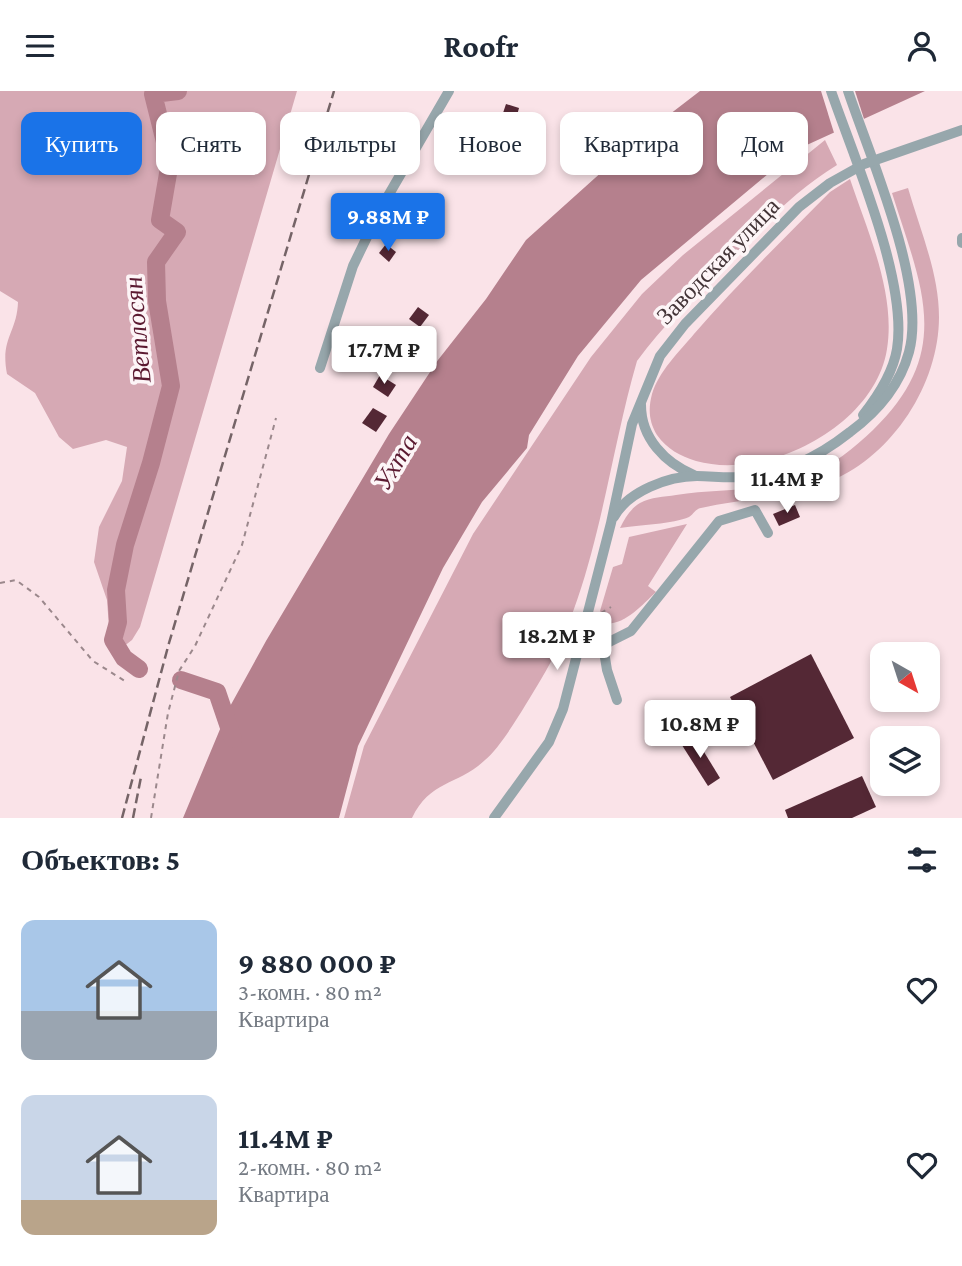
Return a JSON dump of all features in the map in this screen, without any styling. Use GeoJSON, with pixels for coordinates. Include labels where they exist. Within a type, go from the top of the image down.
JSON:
{"type":"FeatureCollection","features":[{"type":"Feature","properties":{"kind":"street"},"geometry":{"type":"LineString","coordinates":[[320,368],[353,267],[381,208],[449,91]]}},
{"type":"Feature","properties":{"kind":"street"},"geometry":{"type":"LineString","coordinates":[[831,91],[894,286],[898,316],[897,348],[887,377],[875,398],[836,443]]}},
{"type":"Feature","properties":{"kind":"street"},"geometry":{"type":"LineString","coordinates":[[611,523],[621,506],[641,492],[664,482],[694,475],[735,477],[776,472],[807,460],[836,443],[882,402],[900,375],[911,344],[913,317],[908,285],[883,195],[848,91]]}},
{"type":"Feature","properties":{"kind":"street","name":"Заводская улица"},"geometry":{"type":"LineString","coordinates":[[494,818],[549,742],[563,709],[642,394],[660,356],[685,324],[814,194],[864,165],[962,130]]}},
{"type":"Feature","properties":{"kind":"street"},"geometry":{"type":"LineString","coordinates":[[962,238],[962,243]]}},
{"type":"Feature","properties":{"kind":"street"},"geometry":{"type":"LineString","coordinates":[[642,394],[642,420],[650,439],[668,459],[694,475]]}},
{"type":"Feature","properties":{"kind":"street"},"geometry":{"type":"LineString","coordinates":[[581,639],[603,645],[631,631],[719,521],[755,510],[768,533]]}},
{"type":"Feature","properties":{"kind":"street"},"geometry":{"type":"LineString","coordinates":[[603,645],[607,670],[617,700]]}},
{"type":"Feature","properties":{"kind":"path"},"geometry":{"type":"LineString","coordinates":[[151,818],[168,713],[179,671],[195,646],[242,545],[276,418]]}},
{"type":"Feature","properties":{"kind":"path"},"geometry":{"type":"LineString","coordinates":[[0,583],[16,580],[39,597],[93,661],[128,683]]}},
{"type":"Feature","properties":{"kind":"path"},"geometry":{"type":"LineString","coordinates":[[601,613],[611,607]]}},
{"type":"Feature","properties":{"kind":"shaded area"},"geometry":{"type":"Polygon","coordinates":[[[0,91],[297,91],[291,112],[280,112],[280,149],[140,627],[132,640],[123,647],[110,642],[107,600],[94,562],[99,527],[122,481],[127,447],[106,440],[73,449],[59,437],[35,393],[7,374],[7,344],[18,302],[0,291],[0,91]]]}},
{"type":"Feature","properties":{"kind":"shaded area"},"geometry":{"type":"Polygon","coordinates":[[[825,140],[837,165],[791,199],[764,224],[679,311],[637,361],[598,526],[575,608],[559,646],[507,734],[475,768],[427,796],[412,818],[344,818],[364,746],[473,534],[591,357],[642,294],[683,255],[782,175],[808,175],[808,154],[825,140]]]}},
{"type":"Feature","properties":{"kind":"shaded area"},"geometry":{"type":"Polygon","coordinates":[[[850,179],[872,240],[884,284],[889,328],[887,349],[878,377],[862,402],[840,424],[814,441],[784,455],[754,463],[724,465],[696,461],[674,451],[657,435],[650,415],[652,394],[664,370],[710,315],[761,262],[830,192],[850,179]]]}},
{"type":"Feature","properties":{"kind":"shaded area"},"geometry":{"type":"Polygon","coordinates":[[[908,188],[936,284],[939,317],[931,367],[908,414],[892,435],[874,454],[853,469],[815,487],[701,508],[689,517],[674,521],[620,528],[633,508],[649,499],[759,488],[817,472],[859,443],[899,401],[915,373],[923,345],[924,317],[920,288],[892,193],[908,188]]]}},
{"type":"Feature","properties":{"kind":"shaded area"},"geometry":{"type":"Polygon","coordinates":[[[687,524],[648,586],[656,592],[628,617],[607,624],[600,611],[613,567],[622,564],[629,537],[687,524]]]}},
{"type":"Feature","properties":{"kind":"water","name":"Ухта"},"geometry":{"type":"Polygon","coordinates":[[[700,91],[925,91],[808,144],[808,112],[717,112],[717,175],[767,175],[641,280],[578,356],[529,435],[527,448],[482,502],[443,568],[358,746],[339,818],[183,818],[228,710],[266,641],[389,434],[438,360],[486,299],[526,240],[598,175],[703,175],[703,112],[673,112],[700,91]]]}},
{"type":"Feature","properties":{"kind":"pier"},"geometry":{"type":"Polygon","coordinates":[[[821,91],[855,91],[865,122],[835,136],[821,91]]]}},
{"type":"Feature","properties":{"kind":"building"},"geometry":{"type":"Polygon","coordinates":[[[506,104],[519,108],[518,112],[503,112],[506,104]]]}},
{"type":"Feature","properties":{"kind":"building"},"geometry":{"type":"Polygon","coordinates":[[[433,214],[444,224],[437,232],[433,229],[430,232],[423,224],[433,214]]]}},
{"type":"Feature","properties":{"kind":"building"},"geometry":{"type":"Polygon","coordinates":[[[386,244],[396,252],[389,262],[379,253],[386,244]]]}},
{"type":"Feature","properties":{"kind":"building"},"geometry":{"type":"Polygon","coordinates":[[[418,307],[429,315],[420,327],[409,319],[418,307]]]}},
{"type":"Feature","properties":{"kind":"building"},"geometry":{"type":"Polygon","coordinates":[[[380,375],[396,385],[388,397],[373,387],[380,375]]]}},
{"type":"Feature","properties":{"kind":"building"},"geometry":{"type":"Polygon","coordinates":[[[373,408],[387,416],[376,432],[362,423],[373,408]]]}},
{"type":"Feature","properties":{"kind":"building"},"geometry":{"type":"Polygon","coordinates":[[[795,505],[800,517],[779,526],[773,514],[795,505]]]}},
{"type":"Feature","properties":{"kind":"building"},"geometry":{"type":"Polygon","coordinates":[[[811,654],[854,738],[773,780],[730,697],[811,654]]]}},
{"type":"Feature","properties":{"kind":"building"},"geometry":{"type":"Polygon","coordinates":[[[693,734],[720,778],[708,786],[680,742],[693,734]]]}},
{"type":"Feature","properties":{"kind":"building"},"geometry":{"type":"Polygon","coordinates":[[[862,776],[876,807],[852,818],[788,818],[785,810],[862,776]]]}},
{"type":"Feature","properties":{"kind":"waterway","name":"Ветлосян"},"geometry":{"type":"LineString","coordinates":[[139,669],[124,658],[113,640],[118,622],[116,590],[125,545],[151,463],[171,386],[157,301],[156,262],[177,232],[160,220],[170,162],[153,94],[178,91]]}},
{"type":"Feature","properties":{"kind":"waterway","name":"Ветлосян"},"geometry":{"type":"LineString","coordinates":[[181,680],[217,692],[233,739]]}},
{"type":"Feature","properties":{"kind":"railway"},"geometry":{"type":"LineString","coordinates":[[122,818],[169,643],[334,91]]}},
{"type":"Feature","properties":{"kind":"railway"},"geometry":{"type":"LineString","coordinates":[[133,818],[141,777]]}}]}
